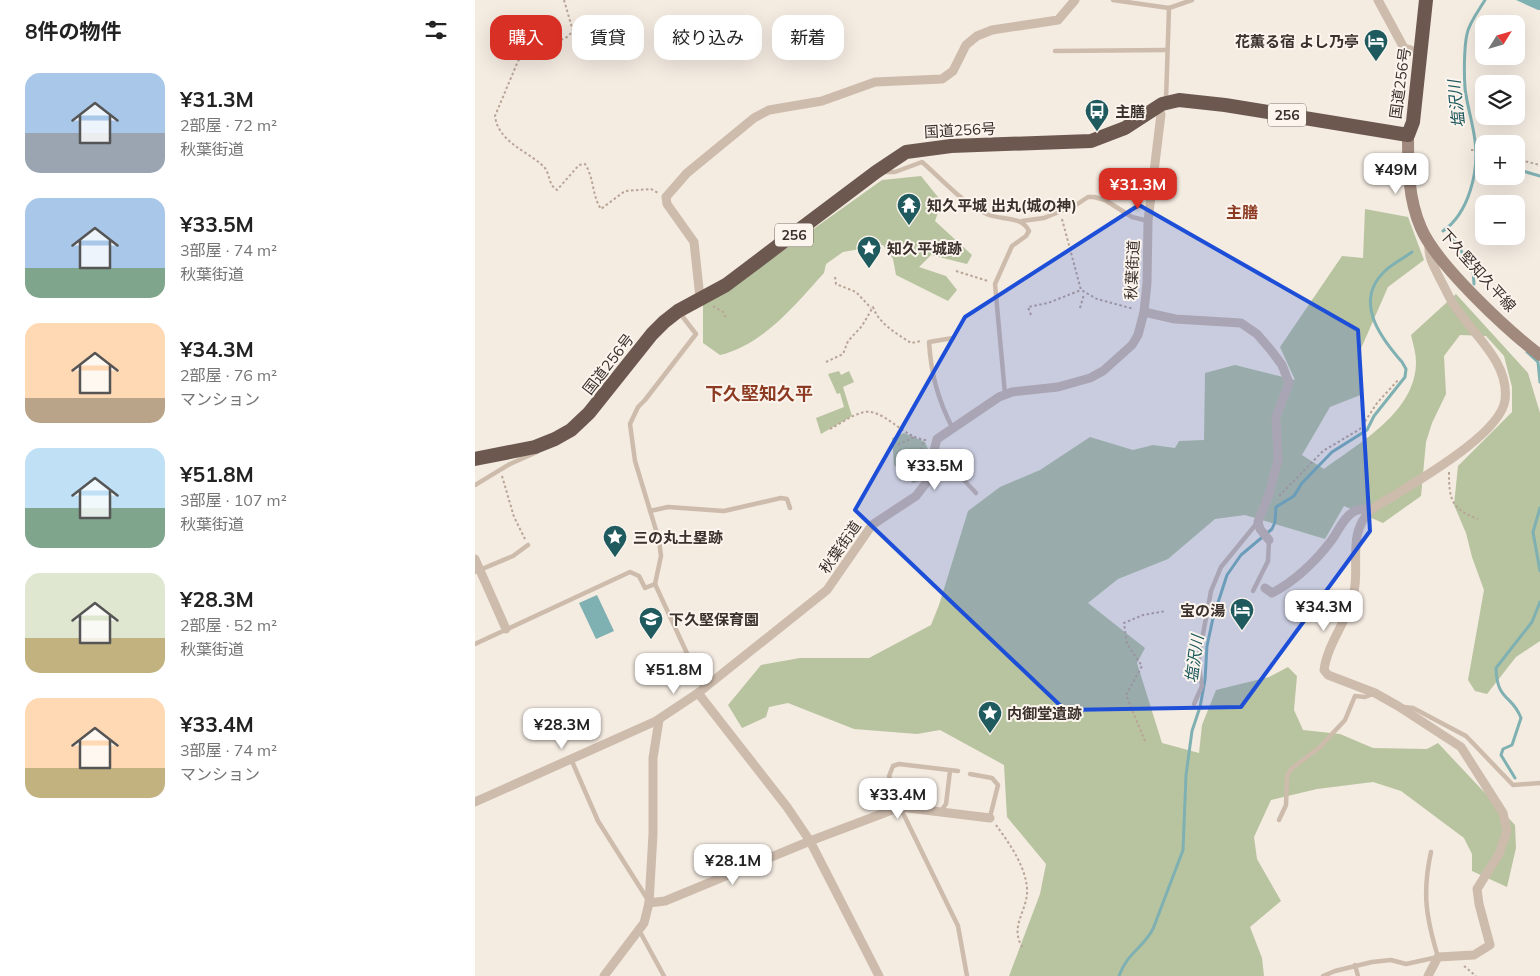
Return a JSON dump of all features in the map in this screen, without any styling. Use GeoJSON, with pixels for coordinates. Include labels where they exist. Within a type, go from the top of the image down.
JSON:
{"type":"FeatureCollection","features":[{"type":"Feature","properties":{"kind":"highway","name":"国道256号"},"geometry":{"type":"LineString","coordinates":[[475,459],[538,446],[555,440],[589,413],[652,334],[678,311],[703,304],[725,285],[876,172],[906,152],[918,149],[983,144],[1091,141],[1125,128],[1162,104],[1179,100],[1225,105],[1408,135],[1413,122],[1426,0]]}},
{"type":"Feature","properties":{"kind":"main road","name":"下久堅知久平線"},"geometry":{"type":"LineString","coordinates":[[1408,135],[1409,187],[1421,230],[1429,244],[1475,296],[1540,355]]}},
{"type":"Feature","properties":{"kind":"street"},"geometry":{"type":"LineString","coordinates":[[703,304],[694,242],[667,204],[667,197],[687,173],[754,118],[769,110],[822,101],[875,82],[942,79],[953,71],[966,45],[977,36],[992,30],[1058,20],[1075,0]]}},
{"type":"Feature","properties":{"kind":"street"},"geometry":{"type":"LineString","coordinates":[[1378,0],[1405,48],[1421,53]]}},
{"type":"Feature","properties":{"kind":"street","name":"秋葉街道"},"geometry":{"type":"LineString","coordinates":[[475,802],[659,720],[701,691],[827,590],[872,525],[916,496],[926,483],[935,444],[953,428],[1005,394],[1058,387],[1090,378],[1103,371],[1132,345],[1138,335],[1144,312],[1147,283],[1148,221],[1162,104]]}},
{"type":"Feature","properties":{"kind":"street"},"geometry":{"type":"LineString","coordinates":[[1428,976],[1437,957],[1474,955],[1491,945],[1479,904],[1477,889],[1499,854],[1507,831],[1503,813],[1461,747],[1375,693],[1328,675],[1324,670],[1325,657],[1350,606],[1355,586],[1354,550],[1357,533],[1371,510],[1450,460],[1493,425],[1501,415],[1505,392],[1499,369],[1492,354],[1453,302],[1429,256],[1429,244]]}},
{"type":"Feature","properties":{"kind":"street"},"geometry":{"type":"LineString","coordinates":[[1144,312],[1175,319],[1241,323],[1257,334],[1282,365],[1289,383],[1277,410],[1278,460],[1259,526],[1269,540]]}},
{"type":"Feature","properties":{"kind":"street"},"geometry":{"type":"LineString","coordinates":[[1265,588],[1272,593],[1282,588],[1329,543],[1347,517],[1355,511],[1371,510]]}},
{"type":"Feature","properties":{"kind":"street"},"geometry":{"type":"LineString","coordinates":[[475,559],[477,571],[506,629]]}},
{"type":"Feature","properties":{"kind":"street"},"geometry":{"type":"LineString","coordinates":[[701,691],[787,807],[809,841],[879,976]]}},
{"type":"Feature","properties":{"kind":"street"},"geometry":{"type":"LineString","coordinates":[[604,976],[644,923],[649,903],[653,834],[653,758],[659,720]]}},
{"type":"Feature","properties":{"kind":"street"},"geometry":{"type":"LineString","coordinates":[[649,903],[665,901],[809,841],[900,807],[990,818]]}},
{"type":"Feature","properties":{"kind":"lane"},"geometry":{"type":"LineString","coordinates":[[1113,0],[1169,8],[1192,0]]}},
{"type":"Feature","properties":{"kind":"lane","name":"秋葉街道"},"geometry":{"type":"LineString","coordinates":[[1162,104],[1169,8]]}},
{"type":"Feature","properties":{"kind":"lane"},"geometry":{"type":"LineString","coordinates":[[1055,51],[1167,50]]}},
{"type":"Feature","properties":{"kind":"lane"},"geometry":{"type":"LineString","coordinates":[[876,172],[895,172],[922,162],[976,209],[992,216],[1022,221],[1044,218],[1088,197],[1094,197],[1105,200],[1131,217],[1148,221]]}},
{"type":"Feature","properties":{"kind":"lane"},"geometry":{"type":"LineString","coordinates":[[1005,394],[995,284],[1012,246],[1026,236],[1029,231],[1022,221]]}},
{"type":"Feature","properties":{"kind":"lane"},"geometry":{"type":"LineString","coordinates":[[678,311],[696,334],[645,400],[638,406],[630,424],[635,461],[659,540],[661,556],[655,584],[701,691]]}},
{"type":"Feature","properties":{"kind":"lane"},"geometry":{"type":"LineString","coordinates":[[953,338],[929,342],[931,373],[943,410],[953,428]]}},
{"type":"Feature","properties":{"kind":"lane"},"geometry":{"type":"LineString","coordinates":[[935,444],[976,494]]}},
{"type":"Feature","properties":{"kind":"lane"},"geometry":{"type":"LineString","coordinates":[[475,485],[509,464],[537,452],[538,446]]}},
{"type":"Feature","properties":{"kind":"lane"},"geometry":{"type":"LineString","coordinates":[[649,511],[669,507],[724,511],[781,498],[787,499],[790,508]]}},
{"type":"Feature","properties":{"kind":"lane"},"geometry":{"type":"LineString","coordinates":[[1194,704],[1202,686],[1198,661],[1211,591],[1221,567],[1259,526]]}},
{"type":"Feature","properties":{"kind":"lane"},"geometry":{"type":"LineString","coordinates":[[1253,591],[1268,561],[1269,540]]}},
{"type":"Feature","properties":{"kind":"lane"},"geometry":{"type":"LineString","coordinates":[[477,571],[513,556],[528,545]]}},
{"type":"Feature","properties":{"kind":"lane"},"geometry":{"type":"LineString","coordinates":[[475,644],[630,572],[639,576],[645,588],[655,584]]}},
{"type":"Feature","properties":{"kind":"lane"},"geometry":{"type":"LineString","coordinates":[[1279,820],[1286,805],[1287,777],[1291,769],[1319,747],[1345,720],[1355,696],[1365,697],[1375,693]]}},
{"type":"Feature","properties":{"kind":"lane"},"geometry":{"type":"LineString","coordinates":[[1398,706],[1413,708],[1466,736],[1513,785],[1540,783]]}},
{"type":"Feature","properties":{"kind":"lane"},"geometry":{"type":"LineString","coordinates":[[571,759],[598,821],[649,903]]}},
{"type":"Feature","properties":{"kind":"lane"},"geometry":{"type":"LineString","coordinates":[[958,771],[899,764],[893,766],[889,776],[900,807],[958,926],[967,976]]}},
{"type":"Feature","properties":{"kind":"lane"},"geometry":{"type":"LineString","coordinates":[[941,812],[947,804],[950,770]]}},
{"type":"Feature","properties":{"kind":"lane"},"geometry":{"type":"LineString","coordinates":[[970,774],[992,778],[999,785],[990,818]]}},
{"type":"Feature","properties":{"kind":"lane"},"geometry":{"type":"LineString","coordinates":[[1323,976],[1355,965],[1391,960],[1406,964],[1437,957],[1426,918],[1426,873],[1431,852]]}},
{"type":"Feature","properties":{"kind":"lane"},"geometry":{"type":"LineString","coordinates":[[639,930],[665,976]]}},
{"type":"Feature","properties":{"kind":"lane"},"geometry":{"type":"LineString","coordinates":[[1355,965],[1357,976]]}},
{"type":"Feature","properties":{"kind":"path"},"geometry":{"type":"LineString","coordinates":[[564,0],[573,31],[567,37],[543,49],[527,51],[518,60],[495,116],[496,125],[515,148],[543,165],[551,186],[557,190],[579,165],[585,164],[589,170],[597,203],[601,209],[625,191],[651,189],[658,193],[667,204]]}},
{"type":"Feature","properties":{"kind":"path"},"geometry":{"type":"LineString","coordinates":[[1471,150],[1475,150]]}},
{"type":"Feature","properties":{"kind":"path"},"geometry":{"type":"LineString","coordinates":[[1525,162],[1540,166]]}},
{"type":"Feature","properties":{"kind":"path"},"geometry":{"type":"LineString","coordinates":[[1060,212],[1081,290],[1085,294],[1144,312]]}},
{"type":"Feature","properties":{"kind":"path"},"geometry":{"type":"LineString","coordinates":[[956,271],[995,284]]}},
{"type":"Feature","properties":{"kind":"path"},"geometry":{"type":"LineString","coordinates":[[835,277],[836,284],[856,292],[871,308],[873,307],[877,317],[892,331],[911,342],[917,340],[929,342]]}},
{"type":"Feature","properties":{"kind":"path"},"geometry":{"type":"LineString","coordinates":[[1031,315],[1028,307],[1048,304],[1081,290]]}},
{"type":"Feature","properties":{"kind":"path"},"geometry":{"type":"LineString","coordinates":[[1080,308],[1085,294]]}},
{"type":"Feature","properties":{"kind":"path"},"geometry":{"type":"LineString","coordinates":[[703,304],[714,305],[723,312],[726,318]]}},
{"type":"Feature","properties":{"kind":"path"},"geometry":{"type":"LineString","coordinates":[[826,362],[843,354],[848,341],[862,326],[871,308]]}},
{"type":"Feature","properties":{"kind":"path"},"geometry":{"type":"LineString","coordinates":[[1275,499],[1290,487],[1323,451],[1360,429],[1377,403],[1399,379]]}},
{"type":"Feature","properties":{"kind":"path"},"geometry":{"type":"LineString","coordinates":[[829,429],[867,412],[877,413],[914,437],[935,444]]}},
{"type":"Feature","properties":{"kind":"path"},"geometry":{"type":"LineString","coordinates":[[898,445],[914,437]]}},
{"type":"Feature","properties":{"kind":"path"},"geometry":{"type":"LineString","coordinates":[[921,450],[923,440]]}},
{"type":"Feature","properties":{"kind":"path"},"geometry":{"type":"LineString","coordinates":[[1450,460],[1451,500],[1459,510],[1477,519]]}},
{"type":"Feature","properties":{"kind":"path"},"geometry":{"type":"LineString","coordinates":[[496,473],[503,476],[514,517],[528,545]]}},
{"type":"Feature","properties":{"kind":"path"},"geometry":{"type":"LineString","coordinates":[[1145,741],[1126,695],[1142,666],[1127,644],[1124,624],[1143,615],[1166,611]]}},
{"type":"Feature","properties":{"kind":"path"},"geometry":{"type":"LineString","coordinates":[[990,818],[1011,846],[1024,872],[1027,898],[1017,928],[1019,943],[1023,948]]}},
{"type":"Feature","properties":{"kind":"highlighted area"},"geometry":{"type":"Polygon","coordinates":[[[1139,205],[1358,330],[1370,531],[1241,707],[1065,710],[855,510],[965,317],[1139,205]]]}},
{"type":"Feature","properties":{"kind":"green space"},"geometry":{"type":"Polygon","coordinates":[[[921,176],[942,202],[935,221],[972,255],[967,264],[931,255],[919,267],[946,276],[957,290],[948,301],[896,275],[893,259],[883,245],[843,252],[826,264],[824,273],[790,311],[751,342],[736,350],[720,355],[703,343],[703,304],[725,292],[882,180],[921,176]]]}},
{"type":"Feature","properties":{"kind":"green space"},"geometry":{"type":"Polygon","coordinates":[[[1365,209],[1408,217],[1424,260],[1388,287],[1359,353],[1363,394],[1330,407],[1302,455],[1324,469],[1368,437],[1396,411],[1407,396],[1413,380],[1416,359],[1411,335],[1456,294],[1528,373],[1540,413],[1540,641],[1516,657],[1487,694],[1475,691],[1468,680],[1484,590],[1472,557],[1466,533],[1454,505],[1458,466],[1512,412],[1512,387],[1504,356],[1486,336],[1460,335],[1444,356],[1446,394],[1432,423],[1426,442],[1421,496],[1383,523],[1344,506],[1325,539],[1245,515],[1215,519],[1168,559],[1118,579],[1088,603],[1145,648],[1137,663],[1162,743],[1199,753],[1202,725],[1216,690],[1269,677],[1288,667],[1297,676],[1294,710],[1303,730],[1340,734],[1373,748],[1427,749],[1438,743],[1515,825],[1516,848],[1507,887],[1472,871],[1472,854],[1464,838],[1401,791],[1373,782],[1317,789],[1271,800],[1254,837],[1257,859],[1281,901],[1250,927],[1262,958],[1264,976],[1009,976],[1040,894],[1046,864],[1007,817],[1004,765],[940,730],[917,734],[854,729],[788,703],[769,707],[766,717],[742,728],[728,705],[761,665],[800,658],[869,658],[931,625],[968,511],[1000,487],[1040,470],[1090,437],[1133,450],[1153,445],[1175,448],[1179,441],[1204,440],[1205,373],[1235,365],[1295,380],[1280,347],[1342,256],[1363,258],[1365,209]]]}},
{"type":"Feature","properties":{"kind":"green space"},"geometry":{"type":"Polygon","coordinates":[[[839,371],[841,375],[849,371],[854,382],[843,387],[852,416],[821,434],[816,418],[844,407],[840,393],[837,394],[828,374],[839,371]]]}},
{"type":"Feature","properties":{"kind":"green space"},"geometry":{"type":"Polygon","coordinates":[[[904,433],[925,442],[930,454],[922,480],[913,483],[894,465],[892,438],[904,433]]]}},
{"type":"Feature","properties":{"kind":"water"},"geometry":{"type":"Polygon","coordinates":[[[1516,0],[1540,0],[1540,10],[1538,10],[1516,0]]]}},
{"type":"Feature","properties":{"kind":"water"},"geometry":{"type":"Polygon","coordinates":[[[597,595],[614,631],[596,639],[579,603],[597,595]]]}},
{"type":"Feature","properties":{"kind":"waterway","name":"塩沢川"},"geometry":{"type":"LineString","coordinates":[[1443,231],[1460,214],[1466,203],[1473,178],[1476,153],[1465,88],[1465,53],[1468,30],[1485,0]]}},
{"type":"Feature","properties":{"kind":"waterway"},"geometry":{"type":"LineString","coordinates":[[1525,172],[1540,176]]}},
{"type":"Feature","properties":{"kind":"waterway"},"geometry":{"type":"LineString","coordinates":[[1447,228],[1473,270],[1474,284]]}},
{"type":"Feature","properties":{"kind":"waterway","name":"塩沢川"},"geometry":{"type":"LineString","coordinates":[[1119,976],[1126,962],[1153,929],[1183,850],[1186,775],[1192,731],[1200,707],[1205,680],[1207,646],[1213,618],[1227,575],[1241,555],[1272,529],[1275,522],[1276,507],[1294,496],[1302,483],[1332,452],[1367,430],[1374,416],[1405,377],[1406,369],[1378,329],[1370,305],[1371,293],[1376,282],[1386,270],[1412,252]]}},
{"type":"Feature","properties":{"kind":"waterway"},"geometry":{"type":"LineString","coordinates":[[1527,352],[1538,362],[1540,382]]}},
{"type":"Feature","properties":{"kind":"waterway"},"geometry":{"type":"LineString","coordinates":[[1540,508],[1533,532],[1540,571]]}},
{"type":"Feature","properties":{"kind":"waterway"},"geometry":{"type":"LineString","coordinates":[[1515,778],[1501,755],[1503,749],[1512,745],[1521,718],[1499,687],[1496,668],[1532,622],[1540,602]]}},
{"type":"Feature","properties":{"kind":"place","name":"花薫る宿 よし乃亭"},"geometry":{"type":"Point","coordinates":[1376,62]}},
{"type":"Feature","properties":{"kind":"place","name":"主膳"},"geometry":{"type":"Point","coordinates":[1097,132]}},
{"type":"Feature","properties":{"kind":"place","name":"知久平城 出丸(城の神)"},"geometry":{"type":"Point","coordinates":[909,226]}},
{"type":"Feature","properties":{"kind":"place","name":"知久平城跡"},"geometry":{"type":"Point","coordinates":[869,269]}},
{"type":"Feature","properties":{"kind":"place","name":"三の丸土塁跡"},"geometry":{"type":"Point","coordinates":[615,558]}},
{"type":"Feature","properties":{"kind":"place","name":"宝の湯"},"geometry":{"type":"Point","coordinates":[1242,631]}},
{"type":"Feature","properties":{"kind":"place","name":"下久堅保育園"},"geometry":{"type":"Point","coordinates":[651,640]}},
{"type":"Feature","properties":{"kind":"place","name":"内御堂遺跡"},"geometry":{"type":"Point","coordinates":[990,734]}},
{"type":"Feature","properties":{"kind":"district","name":"主膳"},"geometry":{"type":"Point","coordinates":[1242,212]}},
{"type":"Feature","properties":{"kind":"district","name":"下久堅知久平"},"geometry":{"type":"Point","coordinates":[759,393]}}]}
